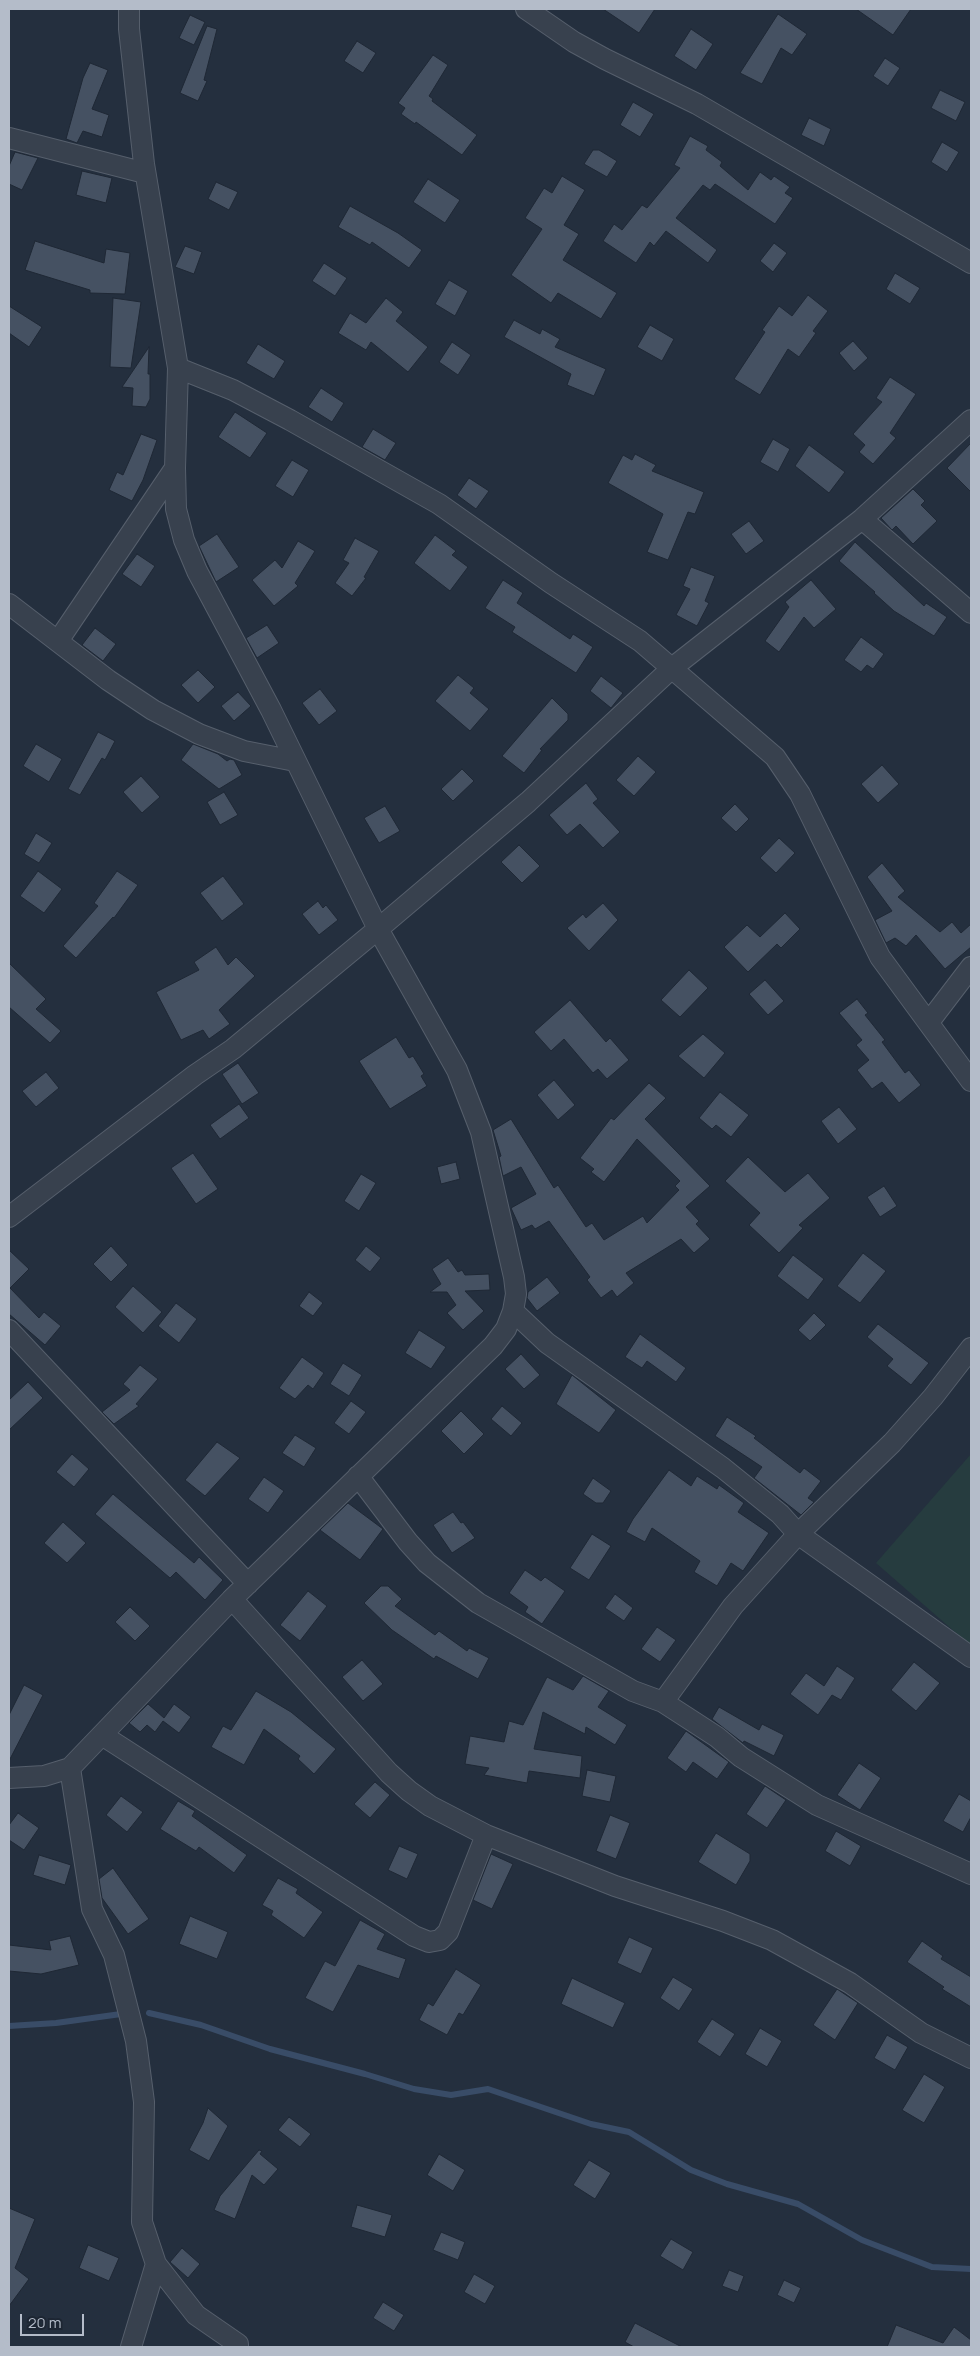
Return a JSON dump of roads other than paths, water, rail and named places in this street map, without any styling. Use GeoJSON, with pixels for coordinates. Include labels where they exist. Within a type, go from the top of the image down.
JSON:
{"type":"FeatureCollection","features":[{"type":"Feature","properties":{"kind":"street"},"geometry":{"type":"LineString","coordinates":[[9,1778],[44,1776],[70,1768],[232,1599],[493,1346],[506,1330],[513,1311],[516,1294],[514,1277],[481,1132],[457,1070],[378,929],[295,761],[197,571],[184,540],[176,509],[175,468],[178,368],[145,174],[129,29],[130,9]]}},
{"type":"Feature","properties":{"kind":"street"},"geometry":{"type":"LineString","coordinates":[[526,9],[582,46],[697,104],[971,263]]}},
{"type":"Feature","properties":{"kind":"street"},"geometry":{"type":"LineString","coordinates":[[9,138],[145,174]]}},
{"type":"Feature","properties":{"kind":"street"},"geometry":{"type":"LineString","coordinates":[[178,368],[233,390],[439,504],[551,583],[640,641],[775,757],[800,794],[880,957],[971,1081]]}},
{"type":"Feature","properties":{"kind":"street"},"geometry":{"type":"LineString","coordinates":[[9,1217],[195,1075],[233,1049],[378,929],[528,802],[672,668],[862,519],[971,420]]}},
{"type":"Feature","properties":{"kind":"street"},"geometry":{"type":"LineString","coordinates":[[58,640],[175,468]]}},
{"type":"Feature","properties":{"kind":"street"},"geometry":{"type":"LineString","coordinates":[[862,519],[971,613]]}},
{"type":"Feature","properties":{"kind":"street"},"geometry":{"type":"LineString","coordinates":[[9,604],[108,680],[153,710],[199,734],[244,751],[295,761]]}},
{"type":"Feature","properties":{"kind":"street"},"geometry":{"type":"LineString","coordinates":[[929,1022],[971,967]]}},
{"type":"Feature","properties":{"kind":"street"},"geometry":{"type":"LineString","coordinates":[[513,1311],[547,1343],[724,1468],[780,1514],[798,1534],[971,1657]]}},
{"type":"Feature","properties":{"kind":"street"},"geometry":{"type":"LineString","coordinates":[[9,1330],[248,1584]]}},
{"type":"Feature","properties":{"kind":"street"},"geometry":{"type":"LineString","coordinates":[[663,1702],[733,1606],[798,1534],[892,1443],[933,1397],[971,1348]]}},
{"type":"Feature","properties":{"kind":"street"},"geometry":{"type":"LineString","coordinates":[[358,1476],[408,1542],[427,1563],[450,1583],[478,1603],[632,1691],[663,1702],[717,1737],[741,1757],[817,1805],[971,1874]]}},
{"type":"Feature","properties":{"kind":"street"},"geometry":{"type":"LineString","coordinates":[[232,1599],[389,1773],[430,1806],[486,1835],[615,1886],[724,1921],[772,1940],[850,1982],[921,2033],[971,2058]]}},
{"type":"Feature","properties":{"kind":"street"},"geometry":{"type":"LineString","coordinates":[[102,1734],[414,1936],[428,1942],[440,1940],[448,1932],[486,1835]]}},
{"type":"Feature","properties":{"kind":"street"},"geometry":{"type":"LineString","coordinates":[[70,1768],[92,1909],[114,1955],[136,2041],[144,2102],[142,2222],[156,2264],[196,2315],[244,2346]]}},
{"type":"Feature","properties":{"kind":"street"},"geometry":{"type":"LineString","coordinates":[[131,2347],[156,2264]]}},
{"type":"Feature","properties":{"kind":"waterway"},"geometry":{"type":"LineString","coordinates":[[149,2013],[201,2025],[270,2049],[414,2089],[451,2095],[488,2089],[591,2124],[629,2132],[691,2170],[727,2184],[798,2204],[862,2240],[932,2267],[971,2269]]}},
{"type":"Feature","properties":{"kind":"waterway"},"geometry":{"type":"LineString","coordinates":[[9,2026],[56,2023],[121,2014]]}}]}
